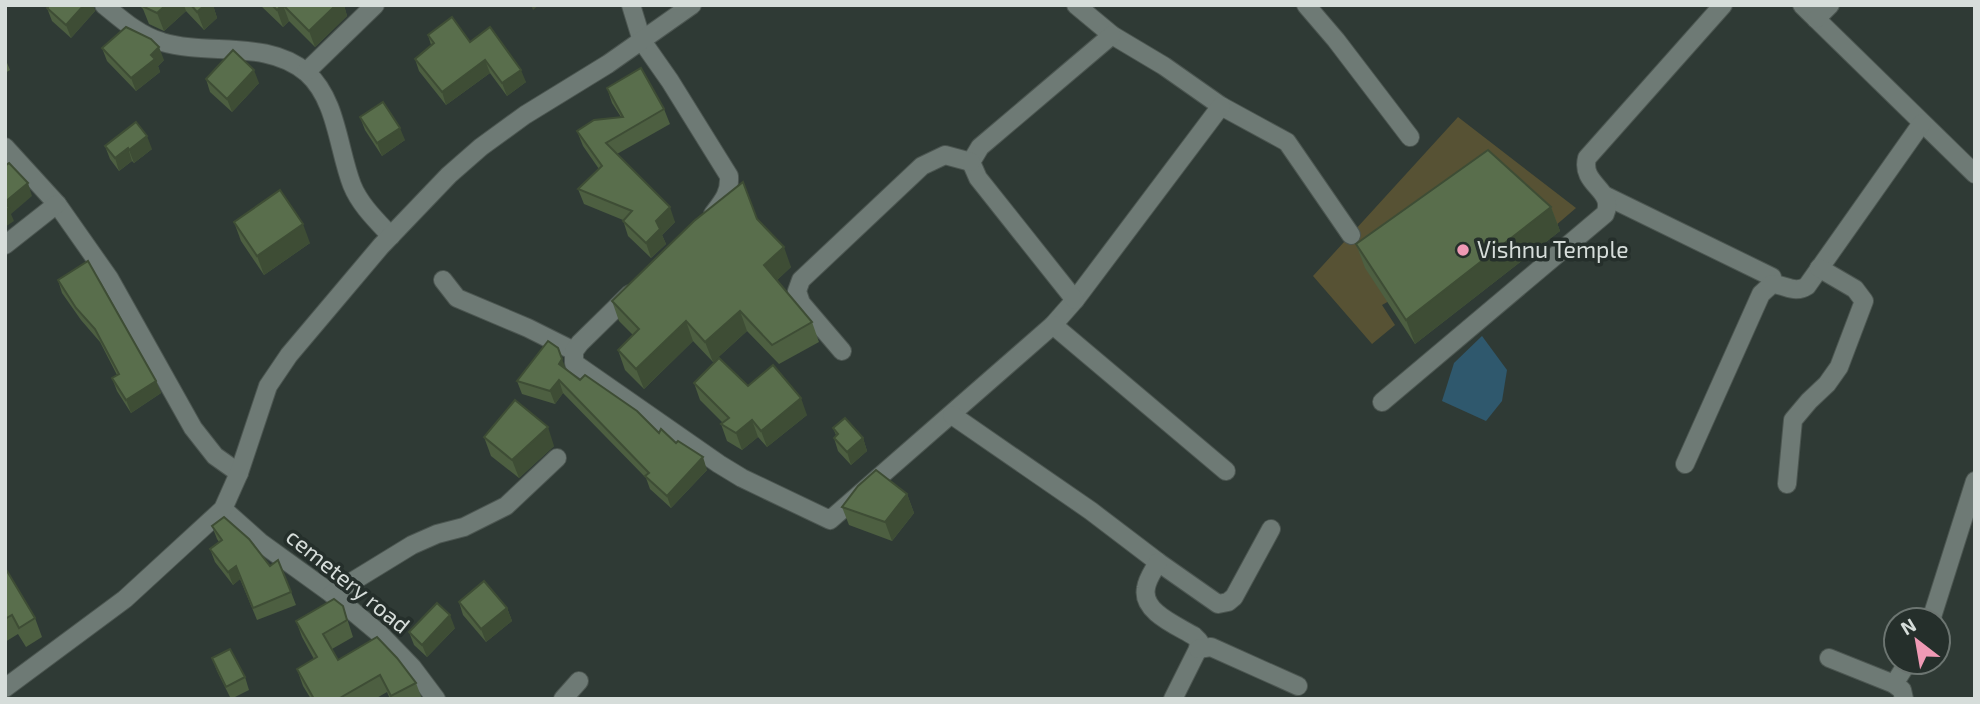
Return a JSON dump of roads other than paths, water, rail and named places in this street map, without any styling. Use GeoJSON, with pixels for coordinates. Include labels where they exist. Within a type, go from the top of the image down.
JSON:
{"type":"FeatureCollection","features":[{"type":"Feature","properties":{"kind":"street"},"geometry":{"type":"LineString","coordinates":[[103,5],[124,22],[161,42],[195,48],[261,53],[283,59],[306,72],[321,90],[330,109],[353,188],[368,211],[391,236]]}},
{"type":"Feature","properties":{"kind":"street"},"geometry":{"type":"LineString","coordinates":[[306,72],[375,5]]}},
{"type":"Feature","properties":{"kind":"street"},"geometry":{"type":"LineString","coordinates":[[631,5],[642,41],[729,176],[730,187],[726,198],[703,224]]}},
{"type":"Feature","properties":{"kind":"street"},"geometry":{"type":"LineString","coordinates":[[6,687],[125,599],[223,509],[239,473],[268,386],[289,355],[391,236],[449,175],[481,147],[525,115],[642,41],[692,5]]}},
{"type":"Feature","properties":{"kind":"street"},"geometry":{"type":"LineString","coordinates":[[1076,5],[1112,35],[1164,66],[1221,106],[1287,142],[1351,235]]}},
{"type":"Feature","properties":{"kind":"street"},"geometry":{"type":"LineString","coordinates":[[1306,5],[1410,137]]}},
{"type":"Feature","properties":{"kind":"street"},"geometry":{"type":"LineString","coordinates":[[1723,5],[1587,158],[1585,167],[1588,177],[1606,196],[1773,276]]}},
{"type":"Feature","properties":{"kind":"street"},"geometry":{"type":"LineString","coordinates":[[1802,5],[1975,174]]}},
{"type":"Feature","properties":{"kind":"street"},"geometry":{"type":"LineString","coordinates":[[1816,19],[1830,5]]}},
{"type":"Feature","properties":{"kind":"street"},"geometry":{"type":"LineString","coordinates":[[971,162],[979,147],[1112,35]]}},
{"type":"Feature","properties":{"kind":"street"},"geometry":{"type":"LineString","coordinates":[[646,279],[580,343],[574,351],[574,363],[719,464],[742,478],[830,520],[1053,325],[1075,300],[1221,106]]}},
{"type":"Feature","properties":{"kind":"street"},"geometry":{"type":"LineString","coordinates":[[1685,464],[1761,294],[1772,284],[1794,291],[1807,286],[1922,123]]}},
{"type":"Feature","properties":{"kind":"street"},"geometry":{"type":"LineString","coordinates":[[5,147],[57,204],[109,278],[193,428],[215,456],[239,473]]}},
{"type":"Feature","properties":{"kind":"street"},"geometry":{"type":"LineString","coordinates":[[842,351],[801,303],[797,291],[801,281],[922,166],[945,155],[971,162]]}},
{"type":"Feature","properties":{"kind":"street"},"geometry":{"type":"LineString","coordinates":[[971,162],[978,178],[1075,300]]}},
{"type":"Feature","properties":{"kind":"street"},"geometry":{"type":"LineString","coordinates":[[1382,402],[1605,214],[1608,206],[1606,196]]}},
{"type":"Feature","properties":{"kind":"street"},"geometry":{"type":"LineString","coordinates":[[5,245],[57,204]]}},
{"type":"Feature","properties":{"kind":"street"},"geometry":{"type":"LineString","coordinates":[[1787,484],[1793,420],[1839,368],[1864,301],[1855,289],[1819,268]]}},
{"type":"Feature","properties":{"kind":"street"},"geometry":{"type":"LineString","coordinates":[[443,280],[457,298],[574,351]]}},
{"type":"Feature","properties":{"kind":"street"},"geometry":{"type":"LineString","coordinates":[[1053,325],[1226,471]]}},
{"type":"Feature","properties":{"kind":"street"},"geometry":{"type":"LineString","coordinates":[[952,415],[1091,511],[1218,604],[1228,602],[1234,597],[1271,529]]}},
{"type":"Feature","properties":{"kind":"street"},"geometry":{"type":"LineString","coordinates":[[332,594],[412,545],[437,534],[464,527],[506,506],[556,458]]}},
{"type":"Feature","properties":{"kind":"street"},"geometry":{"type":"LineString","coordinates":[[1935,606],[1975,481]]}},
{"type":"Feature","properties":{"kind":"street","name":"cemetery road"},"geometry":{"type":"LineString","coordinates":[[223,509],[260,542],[332,594],[380,634],[412,667],[436,699]]}},
{"type":"Feature","properties":{"kind":"street"},"geometry":{"type":"LineString","coordinates":[[1158,562],[1146,585],[1147,601],[1152,609],[1199,641],[1198,649],[1173,699]]}},
{"type":"Feature","properties":{"kind":"street"},"geometry":{"type":"LineString","coordinates":[[1198,649],[1211,647],[1298,686]]}},
{"type":"Feature","properties":{"kind":"street"},"geometry":{"type":"LineString","coordinates":[[1829,658],[1899,691]]}},
{"type":"Feature","properties":{"kind":"street"},"geometry":{"type":"LineString","coordinates":[[563,699],[579,681]]}},
{"type":"Feature","properties":{"kind":"water"},"geometry":{"type":"Polygon","coordinates":[[[1482,336],[1507,370],[1502,401],[1486,421],[1442,401],[1454,363],[1482,336]]]}},
{"type":"Feature","properties":{"kind":"place","name":"Vishnu Temple"},"geometry":{"type":"Point","coordinates":[1463,250]}}]}
